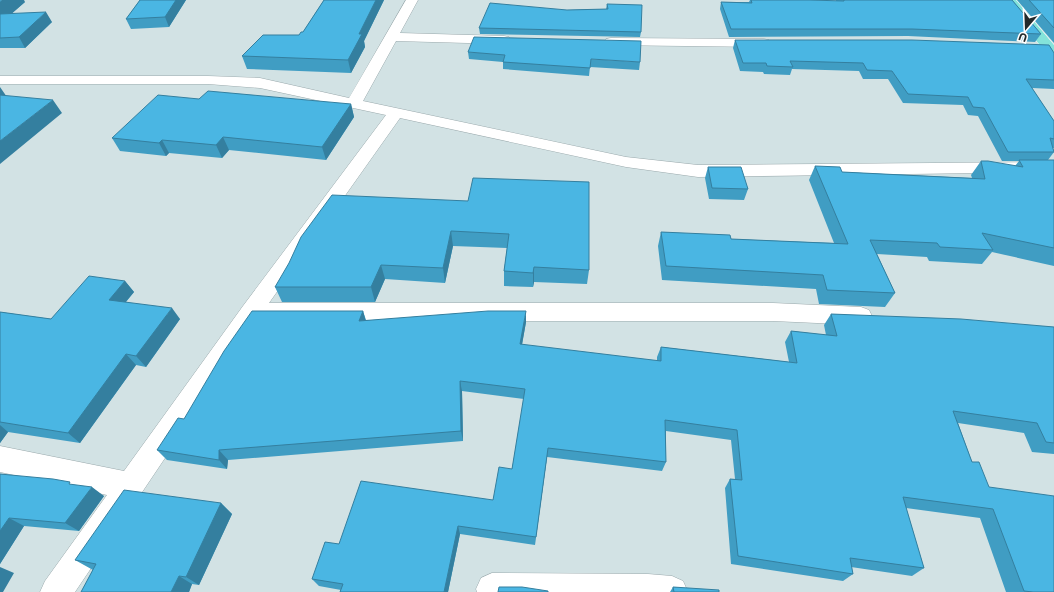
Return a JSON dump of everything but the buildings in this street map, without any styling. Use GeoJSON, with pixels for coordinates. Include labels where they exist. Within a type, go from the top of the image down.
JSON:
{"type":"FeatureCollection","features":[{"type":"Feature","properties":{"kind":"main road"},"geometry":{"type":"LineString","coordinates":[[1009,0],[1052,52]]}},
{"type":"Feature","properties":{"kind":"street"},"geometry":{"type":"LineString","coordinates":[[354,103],[412,0]]}},
{"type":"Feature","properties":{"kind":"street"},"geometry":{"type":"LineString","coordinates":[[392,37],[518,40]]}},
{"type":"Feature","properties":{"kind":"street"},"geometry":{"type":"LineString","coordinates":[[597,42],[778,43]]}},
{"type":"Feature","properties":{"kind":"street"},"geometry":{"type":"LineString","coordinates":[[1029,46],[1052,52]]}},
{"type":"Feature","properties":{"kind":"street"},"geometry":{"type":"LineString","coordinates":[[0,80],[230,81],[276,85],[626,162],[675,169],[733,170],[1054,167]]}},
{"type":"Feature","properties":{"kind":"street"},"geometry":{"type":"LineString","coordinates":[[56,592],[251,312],[396,112]]}},
{"type":"Feature","properties":{"kind":"street"},"geometry":{"type":"LineString","coordinates":[[251,312],[773,312],[881,317]]}},
{"type":"Feature","properties":{"kind":"street"},"geometry":{"type":"LineString","coordinates":[[0,459],[131,486]]}},
{"type":"Feature","properties":{"kind":"street"},"geometry":{"type":"LineString","coordinates":[[492,589],[648,590],[672,592]]}}]}
